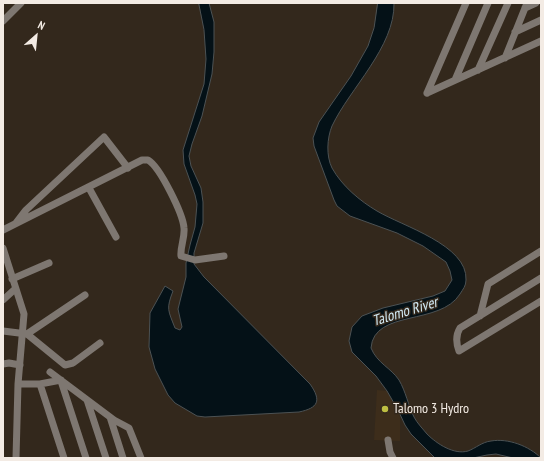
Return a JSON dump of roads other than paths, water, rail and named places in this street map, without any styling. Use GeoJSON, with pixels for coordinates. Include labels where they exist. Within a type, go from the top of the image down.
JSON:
{"type":"FeatureCollection","features":[{"type":"Feature","properties":{"kind":"street"},"geometry":{"type":"LineString","coordinates":[[3,21],[21,3]]}},
{"type":"Feature","properties":{"kind":"street"},"geometry":{"type":"LineString","coordinates":[[466,3],[427,93],[541,41]]}},
{"type":"Feature","properties":{"kind":"street"},"geometry":{"type":"LineString","coordinates":[[455,80],[488,3]]}},
{"type":"Feature","properties":{"kind":"street"},"geometry":{"type":"LineString","coordinates":[[478,70],[508,3]]}},
{"type":"Feature","properties":{"kind":"street"},"geometry":{"type":"LineString","coordinates":[[505,58],[526,5],[536,3]]}},
{"type":"Feature","properties":{"kind":"street"},"geometry":{"type":"LineString","coordinates":[[516,32],[541,20]]}},
{"type":"Feature","properties":{"kind":"street"},"geometry":{"type":"LineString","coordinates":[[14,225],[26,210],[104,138],[128,168]]}},
{"type":"Feature","properties":{"kind":"street"},"geometry":{"type":"LineString","coordinates":[[3,230],[145,159],[150,161],[155,166],[179,209],[185,230],[181,255],[182,258],[195,260],[224,256]]}},
{"type":"Feature","properties":{"kind":"street"},"geometry":{"type":"LineString","coordinates":[[89,188],[116,238]]}},
{"type":"Feature","properties":{"kind":"street"},"geometry":{"type":"LineString","coordinates":[[3,248],[24,314],[25,334],[18,384],[16,458]]}},
{"type":"Feature","properties":{"kind":"street"},"geometry":{"type":"LineString","coordinates":[[480,316],[488,284],[541,251]]}},
{"type":"Feature","properties":{"kind":"street"},"geometry":{"type":"LineString","coordinates":[[12,279],[49,263]]}},
{"type":"Feature","properties":{"kind":"street"},"geometry":{"type":"LineString","coordinates":[[541,278],[464,325],[458,332],[456,342],[459,352],[541,301]]}},
{"type":"Feature","properties":{"kind":"street"},"geometry":{"type":"LineString","coordinates":[[3,300],[15,289]]}},
{"type":"Feature","properties":{"kind":"street"},"geometry":{"type":"LineString","coordinates":[[25,334],[85,296]]}},
{"type":"Feature","properties":{"kind":"street"},"geometry":{"type":"LineString","coordinates":[[3,331],[25,334],[65,366],[73,363],[100,343]]}},
{"type":"Feature","properties":{"kind":"street"},"geometry":{"type":"LineString","coordinates":[[3,364],[9,363],[20,365]]}},
{"type":"Feature","properties":{"kind":"street"},"geometry":{"type":"LineString","coordinates":[[50,372],[110,417],[131,430],[141,458]]}},
{"type":"Feature","properties":{"kind":"street"},"geometry":{"type":"LineString","coordinates":[[18,384],[40,384],[61,380]]}},
{"type":"Feature","properties":{"kind":"street"},"geometry":{"type":"LineString","coordinates":[[61,380],[86,458]]}},
{"type":"Feature","properties":{"kind":"street"},"geometry":{"type":"LineString","coordinates":[[40,384],[64,458]]}},
{"type":"Feature","properties":{"kind":"street"},"geometry":{"type":"LineString","coordinates":[[87,400],[106,458]]}},
{"type":"Feature","properties":{"kind":"street"},"geometry":{"type":"LineString","coordinates":[[110,417],[123,458]]}},
{"type":"Feature","properties":{"kind":"street"},"geometry":{"type":"LineString","coordinates":[[388,440],[390,452],[393,458]]}},
{"type":"Feature","properties":{"kind":"water"},"geometry":{"type":"Polygon","coordinates":[[[199,3],[209,3],[214,22],[214,52],[212,74],[202,116],[189,156],[191,166],[201,188],[203,202],[203,223],[194,253],[194,264],[204,277],[310,384],[316,395],[316,403],[314,406],[299,412],[205,417],[197,416],[175,403],[168,395],[155,369],[149,347],[150,313],[165,286],[173,291],[169,302],[169,310],[175,328],[180,330],[182,327],[178,309],[186,277],[186,263],[195,227],[197,204],[184,164],[183,150],[204,84],[206,59],[204,30],[199,3]]]}},
{"type":"Feature","properties":{"kind":"water","name":"Talomo River"},"geometry":{"type":"Polygon","coordinates":[[[378,3],[394,3],[392,19],[380,51],[332,126],[328,147],[330,163],[341,181],[364,203],[388,217],[432,238],[445,247],[456,257],[464,268],[466,280],[465,286],[460,294],[451,304],[424,315],[395,322],[383,328],[375,336],[371,348],[380,362],[399,380],[414,417],[427,434],[441,445],[452,450],[463,452],[482,444],[498,440],[518,444],[531,450],[541,458],[513,458],[496,454],[473,458],[435,458],[411,434],[387,391],[376,376],[352,352],[349,341],[352,327],[362,316],[383,308],[433,296],[445,291],[452,280],[446,262],[423,246],[397,233],[350,216],[337,206],[314,146],[313,138],[319,122],[351,76],[368,46],[374,28],[378,3]]]}},
{"type":"Feature","properties":{"kind":"place","name":"Talomo 3 Hydro"},"geometry":{"type":"Point","coordinates":[385,409]}}]}
